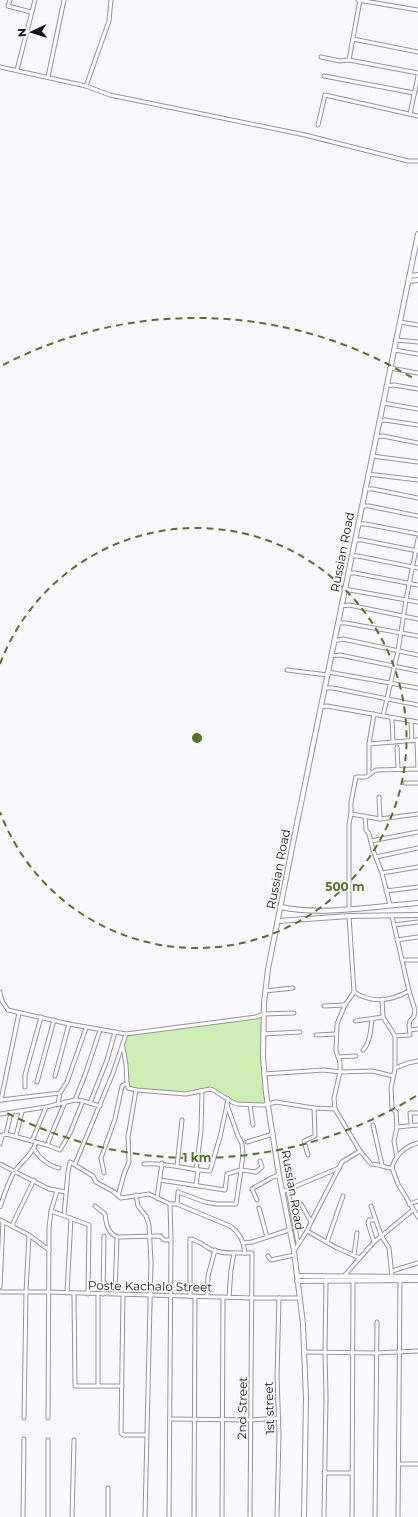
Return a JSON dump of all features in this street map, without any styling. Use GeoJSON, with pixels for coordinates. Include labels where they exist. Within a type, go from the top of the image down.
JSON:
{"type":"FeatureCollection","features":[{"type":"Feature","properties":{"kind":"main road","name":"Russian Road"},"geometry":{"type":"LineString","coordinates":[[304,1517],[306,1422],[304,1352],[300,1298],[294,1253],[279,1175],[264,1074],[263,1034],[265,991],[268,969],[344,590],[418,234]]}},
{"type":"Feature","properties":{"kind":"main road"},"geometry":{"type":"LineString","coordinates":[[409,279],[418,275]]}},
{"type":"Feature","properties":{"kind":"main road"},"geometry":{"type":"LineString","coordinates":[[409,279],[418,280]]}},
{"type":"Feature","properties":{"kind":"main road"},"geometry":{"type":"LineString","coordinates":[[281,907],[297,911],[349,909],[418,903]]}},
{"type":"Feature","properties":{"kind":"main road"},"geometry":{"type":"LineString","coordinates":[[278,921],[349,916],[418,915]]}},
{"type":"Feature","properties":{"kind":"main road"},"geometry":{"type":"LineString","coordinates":[[297,1278],[344,1276],[418,1276]]}},
{"type":"Feature","properties":{"kind":"main road"},"geometry":{"type":"LineString","coordinates":[[297,1278],[326,1280],[418,1280]]}},
{"type":"Feature","properties":{"kind":"street"},"geometry":{"type":"LineString","coordinates":[[10,0],[8,6],[31,12]]}},
{"type":"Feature","properties":{"kind":"street"},"geometry":{"type":"LineString","coordinates":[[17,70],[34,0]]}},
{"type":"Feature","properties":{"kind":"street"},"geometry":{"type":"LineString","coordinates":[[48,77],[64,0]]}},
{"type":"Feature","properties":{"kind":"street"},"geometry":{"type":"LineString","coordinates":[[86,86],[108,21],[111,0]]}},
{"type":"Feature","properties":{"kind":"street"},"geometry":{"type":"LineString","coordinates":[[349,60],[359,0],[418,10]]}},
{"type":"Feature","properties":{"kind":"street"},"geometry":{"type":"LineString","coordinates":[[353,39],[418,52]]}},
{"type":"Feature","properties":{"kind":"street"},"geometry":{"type":"LineString","coordinates":[[321,57],[340,61],[349,60],[418,74],[410,114]]}},
{"type":"Feature","properties":{"kind":"street"},"geometry":{"type":"LineString","coordinates":[[0,67],[86,86],[110,95],[305,135],[408,161],[418,161]]}},
{"type":"Feature","properties":{"kind":"street"},"geometry":{"type":"LineString","coordinates":[[324,76],[414,93]]}},
{"type":"Feature","properties":{"kind":"street"},"geometry":{"type":"LineString","coordinates":[[318,125],[325,95],[418,116]]}},
{"type":"Feature","properties":{"kind":"street"},"geometry":{"type":"LineString","coordinates":[[400,322],[418,325]]}},
{"type":"Feature","properties":{"kind":"street"},"geometry":{"type":"LineString","coordinates":[[396,340],[418,342]]}},
{"type":"Feature","properties":{"kind":"street"},"geometry":{"type":"LineString","coordinates":[[394,350],[418,354]]}},
{"type":"Feature","properties":{"kind":"street"},"geometry":{"type":"LineString","coordinates":[[390,368],[418,373]]}},
{"type":"Feature","properties":{"kind":"street"},"geometry":{"type":"LineString","coordinates":[[386,386],[394,384],[418,389]]}},
{"type":"Feature","properties":{"kind":"street"},"geometry":{"type":"LineString","coordinates":[[383,403],[418,409]]}},
{"type":"Feature","properties":{"kind":"street"},"geometry":{"type":"LineString","coordinates":[[379,421],[385,420],[418,425]]}},
{"type":"Feature","properties":{"kind":"street"},"geometry":{"type":"LineString","coordinates":[[376,437],[383,436],[418,443]]}},
{"type":"Feature","properties":{"kind":"street"},"geometry":{"type":"LineString","coordinates":[[372,456],[418,462]]}},
{"type":"Feature","properties":{"kind":"street"},"geometry":{"type":"LineString","coordinates":[[368,474],[418,480]]}},
{"type":"Feature","properties":{"kind":"street"},"geometry":{"type":"LineString","coordinates":[[365,489],[373,489],[418,498]]}},
{"type":"Feature","properties":{"kind":"street"},"geometry":{"type":"LineString","coordinates":[[362,506],[369,506],[418,516]]}},
{"type":"Feature","properties":{"kind":"street"},"geometry":{"type":"LineString","coordinates":[[358,524],[366,524],[418,534]]}},
{"type":"Feature","properties":{"kind":"street"},"geometry":{"type":"LineString","coordinates":[[383,716],[389,682],[398,651],[403,616],[412,567],[417,551],[418,539]]}},
{"type":"Feature","properties":{"kind":"street"},"geometry":{"type":"LineString","coordinates":[[355,540],[362,540],[417,551]]}},
{"type":"Feature","properties":{"kind":"street"},"geometry":{"type":"LineString","coordinates":[[351,556],[358,556],[418,568]]}},
{"type":"Feature","properties":{"kind":"street"},"geometry":{"type":"LineString","coordinates":[[348,573],[355,573],[418,586]]}},
{"type":"Feature","properties":{"kind":"street"},"geometry":{"type":"LineString","coordinates":[[344,590],[418,602]]}},
{"type":"Feature","properties":{"kind":"street"},"geometry":{"type":"LineString","coordinates":[[341,606],[349,605],[418,619]]}},
{"type":"Feature","properties":{"kind":"street"},"geometry":{"type":"LineString","coordinates":[[338,623],[346,623],[418,636]]}},
{"type":"Feature","properties":{"kind":"street"},"geometry":{"type":"LineString","coordinates":[[334,641],[343,639],[418,654]]}},
{"type":"Feature","properties":{"kind":"street"},"geometry":{"type":"LineString","coordinates":[[331,656],[340,655],[418,671]]}},
{"type":"Feature","properties":{"kind":"street"},"geometry":{"type":"LineString","coordinates":[[287,670],[328,673],[418,688]]}},
{"type":"Feature","properties":{"kind":"street"},"geometry":{"type":"LineString","coordinates":[[325,688],[333,688],[418,705]]}},
{"type":"Feature","properties":{"kind":"street"},"geometry":{"type":"LineString","coordinates":[[321,707],[327,706],[418,722]]}},
{"type":"Feature","properties":{"kind":"street"},"geometry":{"type":"LineString","coordinates":[[369,775],[370,744],[374,714]]}},
{"type":"Feature","properties":{"kind":"street"},"geometry":{"type":"LineString","coordinates":[[392,718],[393,742]]}},
{"type":"Feature","properties":{"kind":"street"},"geometry":{"type":"LineString","coordinates":[[411,721],[412,741]]}},
{"type":"Feature","properties":{"kind":"street"},"geometry":{"type":"LineString","coordinates":[[349,909],[349,824],[351,802],[356,777],[363,778],[376,770],[418,769],[417,740],[370,744]]}},
{"type":"Feature","properties":{"kind":"street"},"geometry":{"type":"LineString","coordinates":[[397,747],[398,769]]}},
{"type":"Feature","properties":{"kind":"street"},"geometry":{"type":"LineString","coordinates":[[405,783],[418,783]]}},
{"type":"Feature","properties":{"kind":"street"},"geometry":{"type":"LineString","coordinates":[[379,797],[380,819]]}},
{"type":"Feature","properties":{"kind":"street"},"geometry":{"type":"LineString","coordinates":[[351,814],[380,819],[418,814]]}},
{"type":"Feature","properties":{"kind":"street"},"geometry":{"type":"LineString","coordinates":[[365,816],[366,830],[369,834],[382,873],[390,905]]}},
{"type":"Feature","properties":{"kind":"street"},"geometry":{"type":"LineString","coordinates":[[371,840],[418,832]]}},
{"type":"Feature","properties":{"kind":"street"},"geometry":{"type":"LineString","coordinates":[[376,857],[418,848]]}},
{"type":"Feature","properties":{"kind":"street"},"geometry":{"type":"LineString","coordinates":[[382,873],[418,867]]}},
{"type":"Feature","properties":{"kind":"street"},"geometry":{"type":"LineString","coordinates":[[386,891],[418,887]]}},
{"type":"Feature","properties":{"kind":"street"},"geometry":{"type":"LineString","coordinates":[[349,916],[354,992],[345,1005],[337,1024],[336,1051],[340,1062],[340,1072],[334,1098],[335,1109],[360,1151],[371,1164],[392,1168]]}},
{"type":"Feature","properties":{"kind":"street"},"geometry":{"type":"LineString","coordinates":[[392,916],[416,1015],[410,1021],[410,1036],[395,1036]]}},
{"type":"Feature","properties":{"kind":"street"},"geometry":{"type":"LineString","coordinates":[[394,925],[418,922]]}},
{"type":"Feature","properties":{"kind":"street"},"geometry":{"type":"LineString","coordinates":[[397,940],[418,937]]}},
{"type":"Feature","properties":{"kind":"street"},"geometry":{"type":"LineString","coordinates":[[402,960],[418,960]]}},
{"type":"Feature","properties":{"kind":"street"},"geometry":{"type":"LineString","coordinates":[[265,991],[293,988]]}},
{"type":"Feature","properties":{"kind":"street"},"geometry":{"type":"LineString","coordinates":[[354,992],[369,1000],[394,998],[409,991]]}},
{"type":"Feature","properties":{"kind":"street"},"geometry":{"type":"LineString","coordinates":[[0,992],[2,1001],[8,1010],[86,1028],[126,1034],[256,1017],[264,1014],[294,1013]]}},
{"type":"Feature","properties":{"kind":"street"},"geometry":{"type":"LineString","coordinates":[[382,999],[383,1017],[395,1036],[395,1069],[391,1088],[392,1108],[396,1112],[397,1127],[394,1141],[397,1157]]}},
{"type":"Feature","properties":{"kind":"street"},"geometry":{"type":"LineString","coordinates":[[0,1006],[2,1001]]}},
{"type":"Feature","properties":{"kind":"street"},"geometry":{"type":"LineString","coordinates":[[412,1003],[418,1003]]}},
{"type":"Feature","properties":{"kind":"street"},"geometry":{"type":"LineString","coordinates":[[324,1006],[345,1005]]}},
{"type":"Feature","properties":{"kind":"street"},"geometry":{"type":"LineString","coordinates":[[19,1013],[1,1100],[60,1093]]}},
{"type":"Feature","properties":{"kind":"street"},"geometry":{"type":"LineString","coordinates":[[356,1021],[383,1017]]}},
{"type":"Feature","properties":{"kind":"street"},"geometry":{"type":"LineString","coordinates":[[25,1087],[25,1075],[41,1018]]}},
{"type":"Feature","properties":{"kind":"street"},"geometry":{"type":"LineString","coordinates":[[363,1050],[366,1047],[372,1019]]}},
{"type":"Feature","properties":{"kind":"street"},"geometry":{"type":"LineString","coordinates":[[37,1082],[54,1020]]}},
{"type":"Feature","properties":{"kind":"street"},"geometry":{"type":"LineString","coordinates":[[55,1076],[69,1024]]}},
{"type":"Feature","properties":{"kind":"street"},"geometry":{"type":"LineString","coordinates":[[58,1104],[60,1093],[70,1076],[86,1028]]}},
{"type":"Feature","properties":{"kind":"street"},"geometry":{"type":"LineString","coordinates":[[410,1030],[418,1029]]}},
{"type":"Feature","properties":{"kind":"street"},"geometry":{"type":"LineString","coordinates":[[75,1100],[88,1069],[100,1030]]}},
{"type":"Feature","properties":{"kind":"street"},"geometry":{"type":"LineString","coordinates":[[90,1103],[107,1060],[115,1032]]}},
{"type":"Feature","properties":{"kind":"street"},"geometry":{"type":"LineString","coordinates":[[263,1034],[300,1032]]}},
{"type":"Feature","properties":{"kind":"street"},"geometry":{"type":"LineString","coordinates":[[75,1164],[100,1106],[123,1047],[126,1034]]}},
{"type":"Feature","properties":{"kind":"street"},"geometry":{"type":"LineString","coordinates":[[316,1035],[336,1034]]}},
{"type":"Feature","properties":{"kind":"street"},"geometry":{"type":"LineString","coordinates":[[123,1047],[128,1088],[174,1094],[186,1094],[213,1090],[237,1104],[269,1105],[276,1102],[314,1108],[335,1109]]}},
{"type":"Feature","properties":{"kind":"street"},"geometry":{"type":"LineString","coordinates":[[338,1057],[356,1056]]}},
{"type":"Feature","properties":{"kind":"street"},"geometry":{"type":"LineString","coordinates":[[395,1069],[408,1063],[418,1061]]}},
{"type":"Feature","properties":{"kind":"street"},"geometry":{"type":"LineString","coordinates":[[264,1074],[324,1070],[340,1072],[372,1071],[393,1076]]}},
{"type":"Feature","properties":{"kind":"street"},"geometry":{"type":"LineString","coordinates":[[104,1173],[101,1158],[115,1119],[122,1086],[127,1083]]}},
{"type":"Feature","properties":{"kind":"street"},"geometry":{"type":"LineString","coordinates":[[118,1196],[129,1162],[128,1137],[136,1090]]}},
{"type":"Feature","properties":{"kind":"street"},"geometry":{"type":"LineString","coordinates":[[196,1185],[201,1131],[202,1091]]}},
{"type":"Feature","properties":{"kind":"street"},"geometry":{"type":"LineString","coordinates":[[144,1164],[162,1164],[210,1171],[220,1137],[228,1099]]}},
{"type":"Feature","properties":{"kind":"street"},"geometry":{"type":"LineString","coordinates":[[0,1114],[11,1114],[46,1108],[75,1100],[100,1106]]}},
{"type":"Feature","properties":{"kind":"street"},"geometry":{"type":"LineString","coordinates":[[0,1144],[1,1136],[6,1134],[47,1144],[60,1150],[70,1133],[83,1101]]}},
{"type":"Feature","properties":{"kind":"street"},"geometry":{"type":"LineString","coordinates":[[47,1144],[65,1102]]}},
{"type":"Feature","properties":{"kind":"street"},"geometry":{"type":"LineString","coordinates":[[177,1204],[178,1192],[205,1202],[217,1204],[236,1204],[243,1155],[242,1144],[227,1104]]}},
{"type":"Feature","properties":{"kind":"street"},"geometry":{"type":"LineString","coordinates":[[250,1105],[253,1125]]}},
{"type":"Feature","properties":{"kind":"street"},"geometry":{"type":"LineString","coordinates":[[32,1141],[46,1108]]}},
{"type":"Feature","properties":{"kind":"street"},"geometry":{"type":"LineString","coordinates":[[308,1155],[304,1141],[315,1136],[314,1108]]}},
{"type":"Feature","properties":{"kind":"street"},"geometry":{"type":"LineString","coordinates":[[16,1136],[22,1112]]}},
{"type":"Feature","properties":{"kind":"street"},"geometry":{"type":"LineString","coordinates":[[411,1125],[410,1113],[418,1113]]}},
{"type":"Feature","properties":{"kind":"street"},"geometry":{"type":"LineString","coordinates":[[6,1134],[11,1114]]}},
{"type":"Feature","properties":{"kind":"street"},"geometry":{"type":"LineString","coordinates":[[177,1166],[182,1120]]}},
{"type":"Feature","properties":{"kind":"street"},"geometry":{"type":"LineString","coordinates":[[397,1127],[418,1124]]}},
{"type":"Feature","properties":{"kind":"street"},"geometry":{"type":"LineString","coordinates":[[373,1125],[382,1166]]}},
{"type":"Feature","properties":{"kind":"street"},"geometry":{"type":"LineString","coordinates":[[247,1142],[273,1134]]}},
{"type":"Feature","properties":{"kind":"street"},"geometry":{"type":"LineString","coordinates":[[0,1207],[10,1179],[34,1149],[36,1142]]}},
{"type":"Feature","properties":{"kind":"street"},"geometry":{"type":"LineString","coordinates":[[418,1143],[408,1147],[397,1157],[392,1168],[398,1184],[418,1217]]}},
{"type":"Feature","properties":{"kind":"street"},"geometry":{"type":"LineString","coordinates":[[34,1149],[37,1154],[52,1167],[59,1168]]}},
{"type":"Feature","properties":{"kind":"street"},"geometry":{"type":"LineString","coordinates":[[268,1256],[271,1260],[294,1253],[307,1231],[310,1222],[342,1162],[360,1151]]}},
{"type":"Feature","properties":{"kind":"street"},"geometry":{"type":"LineString","coordinates":[[160,1180],[225,1190],[227,1174],[241,1170],[256,1172],[262,1167],[260,1161]]}},
{"type":"Feature","properties":{"kind":"street"},"geometry":{"type":"LineString","coordinates":[[64,1215],[70,1162],[93,1176],[96,1182],[121,1198],[149,1194],[170,1204],[177,1204],[230,1226],[236,1230],[243,1243],[245,1253],[215,1250],[196,1240],[190,1240],[190,1296]]}},
{"type":"Feature","properties":{"kind":"street"},"geometry":{"type":"LineString","coordinates":[[0,1164],[49,1189],[66,1192]]}},
{"type":"Feature","properties":{"kind":"street"},"geometry":{"type":"LineString","coordinates":[[157,1198],[162,1164]]}},
{"type":"Feature","properties":{"kind":"street"},"geometry":{"type":"LineString","coordinates":[[282,1192],[339,1168]]}},
{"type":"Feature","properties":{"kind":"street"},"geometry":{"type":"LineString","coordinates":[[257,1200],[252,1189],[279,1175]]}},
{"type":"Feature","properties":{"kind":"street"},"geometry":{"type":"LineString","coordinates":[[13,1226],[13,1223],[34,1180]]}},
{"type":"Feature","properties":{"kind":"street"},"geometry":{"type":"LineString","coordinates":[[288,1190],[298,1244]]}},
{"type":"Feature","properties":{"kind":"street"},"geometry":{"type":"LineString","coordinates":[[48,1418],[49,1228],[56,1191]]}},
{"type":"Feature","properties":{"kind":"street"},"geometry":{"type":"LineString","coordinates":[[136,1195],[138,1206],[148,1219],[150,1236],[145,1517]]}},
{"type":"Feature","properties":{"kind":"street"},"geometry":{"type":"LineString","coordinates":[[327,1242],[343,1196]]}},
{"type":"Feature","properties":{"kind":"street"},"geometry":{"type":"LineString","coordinates":[[410,1204],[418,1200]]}},
{"type":"Feature","properties":{"kind":"street"},"geometry":{"type":"LineString","coordinates":[[169,1517],[171,1296],[170,1204]]}},
{"type":"Feature","properties":{"kind":"street"},"geometry":{"type":"LineString","coordinates":[[292,1207],[301,1204],[310,1222]]}},
{"type":"Feature","properties":{"kind":"street"},"geometry":{"type":"LineString","coordinates":[[95,1206],[105,1214],[108,1230],[112,1235],[117,1237],[160,1236],[164,1240],[171,1240]]}},
{"type":"Feature","properties":{"kind":"street"},"geometry":{"type":"LineString","coordinates":[[371,1206],[381,1235],[389,1248],[392,1276]]}},
{"type":"Feature","properties":{"kind":"street"},"geometry":{"type":"LineString","coordinates":[[259,1208],[267,1237]]}},
{"type":"Feature","properties":{"kind":"street"},"geometry":{"type":"LineString","coordinates":[[344,1276],[381,1235],[413,1210]]}},
{"type":"Feature","properties":{"kind":"street"},"geometry":{"type":"LineString","coordinates":[[51,1211],[89,1225],[88,1294]]}},
{"type":"Feature","properties":{"kind":"street"},"geometry":{"type":"LineString","coordinates":[[66,1293],[70,1218]]}},
{"type":"Feature","properties":{"kind":"street"},"geometry":{"type":"LineString","coordinates":[[374,1242],[368,1223],[369,1220],[375,1220]]}},
{"type":"Feature","properties":{"kind":"street"},"geometry":{"type":"LineString","coordinates":[[0,1287],[2,1221],[29,1235],[49,1250]]}},
{"type":"Feature","properties":{"kind":"street"},"geometry":{"type":"LineString","coordinates":[[243,1243],[252,1242],[290,1230]]}},
{"type":"Feature","properties":{"kind":"street"},"geometry":{"type":"LineString","coordinates":[[307,1231],[337,1248],[360,1258]]}},
{"type":"Feature","properties":{"kind":"street"},"geometry":{"type":"LineString","coordinates":[[354,1255],[357,1234]]}},
{"type":"Feature","properties":{"kind":"street"},"geometry":{"type":"LineString","coordinates":[[24,1418],[26,1292],[29,1235]]}},
{"type":"Feature","properties":{"kind":"street"},"geometry":{"type":"LineString","coordinates":[[103,1294],[104,1236]]}},
{"type":"Feature","properties":{"kind":"street"},"geometry":{"type":"LineString","coordinates":[[116,1294],[117,1237]]}},
{"type":"Feature","properties":{"kind":"street"},"geometry":{"type":"LineString","coordinates":[[207,1296],[208,1276],[215,1250]]}},
{"type":"Feature","properties":{"kind":"street"},"geometry":{"type":"LineString","coordinates":[[230,1297],[231,1270],[234,1253]]}},
{"type":"Feature","properties":{"kind":"street","name":"2nd Street"},"geometry":{"type":"LineString","coordinates":[[245,1253],[252,1253],[250,1517]]}},
{"type":"Feature","properties":{"kind":"street"},"geometry":{"type":"LineString","coordinates":[[392,1271],[418,1263]]}},
{"type":"Feature","properties":{"kind":"street"},"geometry":{"type":"LineString","coordinates":[[324,1517],[326,1280]]}},
{"type":"Feature","properties":{"kind":"street"},"geometry":{"type":"LineString","coordinates":[[352,1517],[353,1280]]}},
{"type":"Feature","properties":{"kind":"street"},"geometry":{"type":"LineString","coordinates":[[398,1517],[400,1280]]}},
{"type":"Feature","properties":{"kind":"street","name":"Poste Kachalo Street"},"geometry":{"type":"LineString","coordinates":[[0,1292],[300,1298]]}},
{"type":"Feature","properties":{"kind":"street"},"geometry":{"type":"LineString","coordinates":[[74,1293],[75,1384],[77,1387],[122,1386]]}},
{"type":"Feature","properties":{"kind":"street"},"geometry":{"type":"LineString","coordinates":[[98,1294],[98,1386]]}},
{"type":"Feature","properties":{"kind":"street"},"geometry":{"type":"LineString","coordinates":[[123,1294],[122,1435],[146,1435]]}},
{"type":"Feature","properties":{"kind":"street"},"geometry":{"type":"LineString","coordinates":[[194,1517],[195,1296]]}},
{"type":"Feature","properties":{"kind":"street"},"geometry":{"type":"LineString","coordinates":[[222,1517],[223,1297]]}},
{"type":"Feature","properties":{"kind":"street","name":"1st street"},"geometry":{"type":"LineString","coordinates":[[277,1517],[279,1418],[277,1376],[279,1298]]}},
{"type":"Feature","properties":{"kind":"street"},"geometry":{"type":"LineString","coordinates":[[375,1517],[377,1322]]}},
{"type":"Feature","properties":{"kind":"street"},"geometry":{"type":"LineString","coordinates":[[304,1352],[376,1353],[418,1350]]}},
{"type":"Feature","properties":{"kind":"street"},"geometry":{"type":"LineString","coordinates":[[170,1419],[251,1420],[279,1418]]}},
{"type":"Feature","properties":{"kind":"street"},"geometry":{"type":"LineString","coordinates":[[23,1517],[24,1439]]}},
{"type":"Feature","properties":{"kind":"street"},"geometry":{"type":"LineString","coordinates":[[48,1440],[48,1517]]}},
{"type":"Feature","properties":{"kind":"street"},"geometry":{"type":"LineString","coordinates":[[72,1517],[74,1440]]}},
{"type":"Feature","properties":{"kind":"street"},"geometry":{"type":"LineString","coordinates":[[399,1464],[418,1464]]}},
{"type":"Feature","properties":{"kind":"street"},"geometry":{"type":"LineString","coordinates":[[324,1473],[352,1473]]}},
{"type":"Feature","properties":{"kind":"street"},"geometry":{"type":"LineString","coordinates":[[108,1488],[108,1517]]}},
{"type":"Feature","properties":{"kind":"green space"},"geometry":{"type":"Polygon","coordinates":[[[264,1014],[263,1057],[269,1105],[237,1104],[213,1090],[186,1094],[128,1088],[123,1047],[126,1034],[264,1014]]]}}]}
